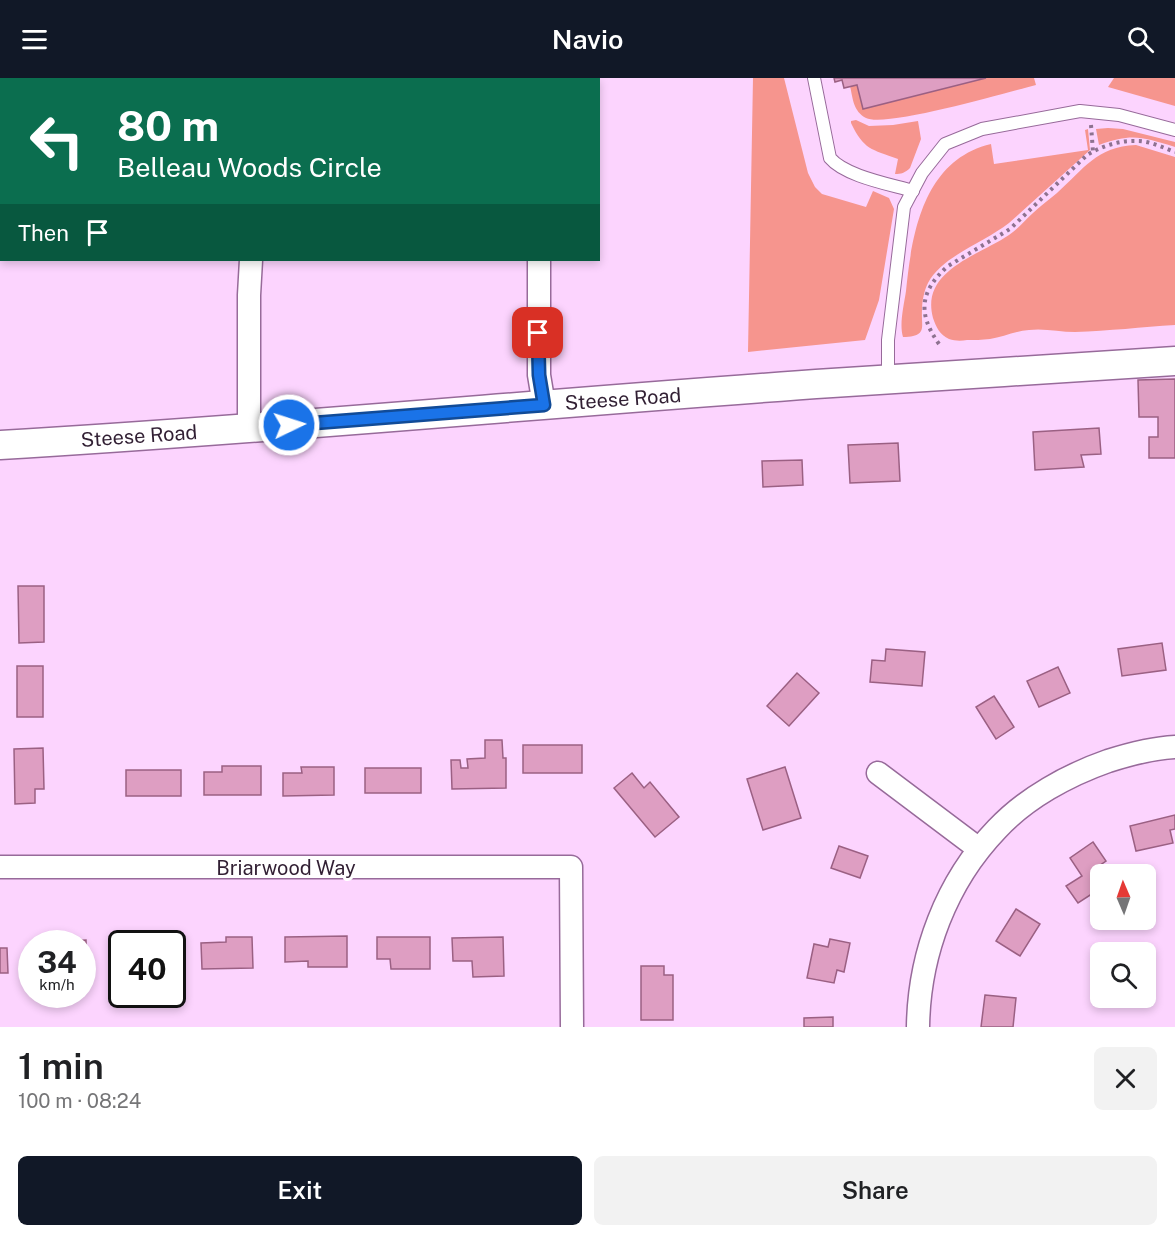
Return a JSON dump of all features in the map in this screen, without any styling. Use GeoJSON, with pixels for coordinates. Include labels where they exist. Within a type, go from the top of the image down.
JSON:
{"type":"FeatureCollection","features":[{"type":"Feature","properties":{"kind":"street"},"geometry":{"type":"LineString","coordinates":[[249,427],[250,261]]}},
{"type":"Feature","properties":{"kind":"street"},"geometry":{"type":"LineString","coordinates":[[538,261],[539,375],[544,405]]}},
{"type":"Feature","properties":{"kind":"street","name":"Steese Road"},"geometry":{"type":"LineString","coordinates":[[0,445],[123,438],[888,379],[1175,361]]}},
{"type":"Feature","properties":{"kind":"street"},"geometry":{"type":"LineString","coordinates":[[918,1027],[918,1002],[925,962],[935,929],[951,893],[979,849],[998,827],[1025,804],[1059,782],[1092,767],[1126,755],[1175,747]]}},
{"type":"Feature","properties":{"kind":"street"},"geometry":{"type":"LineString","coordinates":[[879,773],[979,849]]}},
{"type":"Feature","properties":{"kind":"street","name":"Briarwood Way"},"geometry":{"type":"LineString","coordinates":[[0,867],[572,867],[573,1027]]}},
{"type":"Feature","properties":{"kind":"lane"},"geometry":{"type":"LineString","coordinates":[[814,78],[830,158],[835,164],[846,170],[913,191]]}},
{"type":"Feature","properties":{"kind":"lane"},"geometry":{"type":"LineString","coordinates":[[888,379],[888,340],[904,207],[922,173],[945,144],[982,129],[1080,111],[1119,115],[1175,130]]}},
{"type":"Feature","properties":{"kind":"path"},"geometry":{"type":"LineString","coordinates":[[1090,112],[1093,152]]}},
{"type":"Feature","properties":{"kind":"path"},"geometry":{"type":"LineString","coordinates":[[939,344],[927,324],[926,295],[940,273],[948,266],[1010,229],[1080,162],[1098,148],[1139,141],[1175,152]]}},
{"type":"Feature","properties":{"kind":"shaded area"},"geometry":{"type":"Polygon","coordinates":[[[753,78],[784,78],[808,173],[815,187],[822,194],[866,207],[873,191],[889,198],[894,209],[879,300],[865,340],[748,352],[753,78]]]}},
{"type":"Feature","properties":{"kind":"shaded area"},"geometry":{"type":"Polygon","coordinates":[[[986,78],[1034,78],[1036,85],[921,114],[878,120],[866,118],[858,112],[850,86],[857,85],[863,109],[986,78]]]}},
{"type":"Feature","properties":{"kind":"shaded area"},"geometry":{"type":"Polygon","coordinates":[[[1114,78],[1175,78],[1175,106],[1108,87],[1114,78]]]}},
{"type":"Feature","properties":{"kind":"shaded area"},"geometry":{"type":"Polygon","coordinates":[[[856,120],[869,126],[918,121],[921,139],[910,168],[903,173],[895,174],[898,159],[864,144],[851,123],[856,120]]]}},
{"type":"Feature","properties":{"kind":"shaded area"},"geometry":{"type":"Polygon","coordinates":[[[1088,129],[1090,150],[1009,223],[953,257],[935,273],[928,283],[924,296],[920,333],[903,337],[902,314],[912,245],[918,223],[936,182],[950,165],[968,152],[991,144],[994,164],[1088,150],[1085,130],[1088,129]]]}},
{"type":"Feature","properties":{"kind":"shaded area"},"geometry":{"type":"Polygon","coordinates":[[[1096,129],[1123,129],[1175,142],[1175,147],[1137,138],[1120,139],[1099,145],[1096,129]]]}},
{"type":"Feature","properties":{"kind":"shaded area"},"geometry":{"type":"Polygon","coordinates":[[[1136,145],[1175,157],[1175,325],[1075,332],[1035,330],[990,339],[960,341],[949,339],[941,333],[933,318],[931,301],[935,288],[944,276],[969,257],[1012,233],[1092,160],[1111,150],[1136,145]]]}},
{"type":"Feature","properties":{"kind":"building"},"geometry":{"type":"Polygon","coordinates":[[[834,78],[986,78],[863,109],[857,85],[844,88],[842,80],[835,82],[834,78]]]}},
{"type":"Feature","properties":{"kind":"building"},"geometry":{"type":"Polygon","coordinates":[[[1175,379],[1175,458],[1149,458],[1149,437],[1158,437],[1158,417],[1139,417],[1138,380],[1175,379]]]}},
{"type":"Feature","properties":{"kind":"building"},"geometry":{"type":"Polygon","coordinates":[[[1099,428],[1101,454],[1081,455],[1084,467],[1035,470],[1033,432],[1099,428]]]}},
{"type":"Feature","properties":{"kind":"building"},"geometry":{"type":"Polygon","coordinates":[[[898,443],[900,481],[850,483],[848,445],[898,443]]]}},
{"type":"Feature","properties":{"kind":"building"},"geometry":{"type":"Polygon","coordinates":[[[802,460],[803,485],[763,487],[762,461],[802,460]]]}},
{"type":"Feature","properties":{"kind":"building"},"geometry":{"type":"Polygon","coordinates":[[[18,586],[44,586],[44,642],[19,643],[18,586]]]}},
{"type":"Feature","properties":{"kind":"building"},"geometry":{"type":"Polygon","coordinates":[[[1162,643],[1166,670],[1122,676],[1118,649],[1162,643]]]}},
{"type":"Feature","properties":{"kind":"building"},"geometry":{"type":"Polygon","coordinates":[[[886,649],[925,652],[922,686],[870,682],[872,660],[885,661],[886,649]]]}},
{"type":"Feature","properties":{"kind":"building"},"geometry":{"type":"Polygon","coordinates":[[[17,666],[43,666],[43,717],[17,717],[17,666]]]}},
{"type":"Feature","properties":{"kind":"building"},"geometry":{"type":"Polygon","coordinates":[[[1058,667],[1070,693],[1039,707],[1027,681],[1058,667]]]}},
{"type":"Feature","properties":{"kind":"building"},"geometry":{"type":"Polygon","coordinates":[[[797,673],[819,693],[789,726],[767,706],[797,673]]]}},
{"type":"Feature","properties":{"kind":"building"},"geometry":{"type":"Polygon","coordinates":[[[994,696],[1014,727],[996,739],[976,707],[994,696]]]}},
{"type":"Feature","properties":{"kind":"building"},"geometry":{"type":"Polygon","coordinates":[[[485,740],[502,740],[503,758],[506,758],[506,788],[452,789],[451,760],[460,760],[461,768],[468,768],[467,759],[485,758],[485,740]]]}},
{"type":"Feature","properties":{"kind":"building"},"geometry":{"type":"Polygon","coordinates":[[[523,745],[582,745],[582,773],[523,773],[523,745]]]}},
{"type":"Feature","properties":{"kind":"building"},"geometry":{"type":"Polygon","coordinates":[[[43,748],[44,789],[35,789],[35,803],[15,804],[14,749],[43,748]]]}},
{"type":"Feature","properties":{"kind":"building"},"geometry":{"type":"Polygon","coordinates":[[[222,766],[261,766],[261,795],[204,795],[204,772],[222,772],[222,766]]]}},
{"type":"Feature","properties":{"kind":"building"},"geometry":{"type":"Polygon","coordinates":[[[301,767],[334,767],[334,795],[283,796],[283,773],[302,773],[301,767]]]}},
{"type":"Feature","properties":{"kind":"building"},"geometry":{"type":"Polygon","coordinates":[[[785,767],[801,818],[763,830],[747,779],[785,767]]]}},
{"type":"Feature","properties":{"kind":"building"},"geometry":{"type":"Polygon","coordinates":[[[365,768],[421,768],[421,793],[365,793],[365,768]]]}},
{"type":"Feature","properties":{"kind":"building"},"geometry":{"type":"Polygon","coordinates":[[[126,770],[181,770],[181,796],[126,796],[126,770]]]}},
{"type":"Feature","properties":{"kind":"building"},"geometry":{"type":"Polygon","coordinates":[[[632,773],[644,788],[650,782],[679,817],[655,837],[614,788],[632,773]]]}},
{"type":"Feature","properties":{"kind":"building"},"geometry":{"type":"Polygon","coordinates":[[[1175,815],[1175,829],[1170,830],[1173,843],[1136,851],[1130,826],[1175,815]]]}},
{"type":"Feature","properties":{"kind":"building"},"geometry":{"type":"Polygon","coordinates":[[[1093,842],[1106,861],[1102,864],[1090,864],[1090,895],[1078,903],[1066,886],[1082,876],[1070,858],[1093,842]]]}},
{"type":"Feature","properties":{"kind":"building"},"geometry":{"type":"Polygon","coordinates":[[[839,846],[868,856],[860,878],[831,868],[839,846]]]}},
{"type":"Feature","properties":{"kind":"building"},"geometry":{"type":"Polygon","coordinates":[[[1016,909],[1040,924],[1020,956],[996,941],[1016,909]]]}},
{"type":"Feature","properties":{"kind":"building"},"geometry":{"type":"Polygon","coordinates":[[[347,936],[347,967],[308,967],[308,961],[285,962],[285,937],[347,936]]]}},
{"type":"Feature","properties":{"kind":"building"},"geometry":{"type":"Polygon","coordinates":[[[226,937],[252,937],[253,968],[202,969],[201,943],[226,942],[226,937]]]}},
{"type":"Feature","properties":{"kind":"building"},"geometry":{"type":"Polygon","coordinates":[[[377,937],[430,937],[430,969],[391,969],[390,959],[377,959],[377,937]]]}},
{"type":"Feature","properties":{"kind":"building"},"geometry":{"type":"Polygon","coordinates":[[[503,937],[504,976],[473,977],[472,961],[453,961],[452,938],[503,937]]]}},
{"type":"Feature","properties":{"kind":"building"},"geometry":{"type":"Polygon","coordinates":[[[830,939],[850,943],[844,972],[837,970],[834,983],[807,978],[814,944],[828,947],[830,939]]]}},
{"type":"Feature","properties":{"kind":"building"},"geometry":{"type":"Polygon","coordinates":[[[0,948],[7,948],[8,973],[0,973],[0,948]]]}},
{"type":"Feature","properties":{"kind":"building"},"geometry":{"type":"Polygon","coordinates":[[[641,966],[664,966],[664,975],[673,975],[673,1020],[641,1020],[641,966]]]}},
{"type":"Feature","properties":{"kind":"building"},"geometry":{"type":"Polygon","coordinates":[[[985,995],[1016,998],[1013,1027],[981,1027],[985,995]]]}},
{"type":"Feature","properties":{"kind":"building"},"geometry":{"type":"Polygon","coordinates":[[[833,1017],[833,1027],[804,1027],[804,1018],[833,1017]]]}},
{"type":"Feature","properties":{"kind":"route"},"geometry":{"type":"LineString","coordinates":[[289,425],[544,405],[539,375],[538,333]]}}]}
